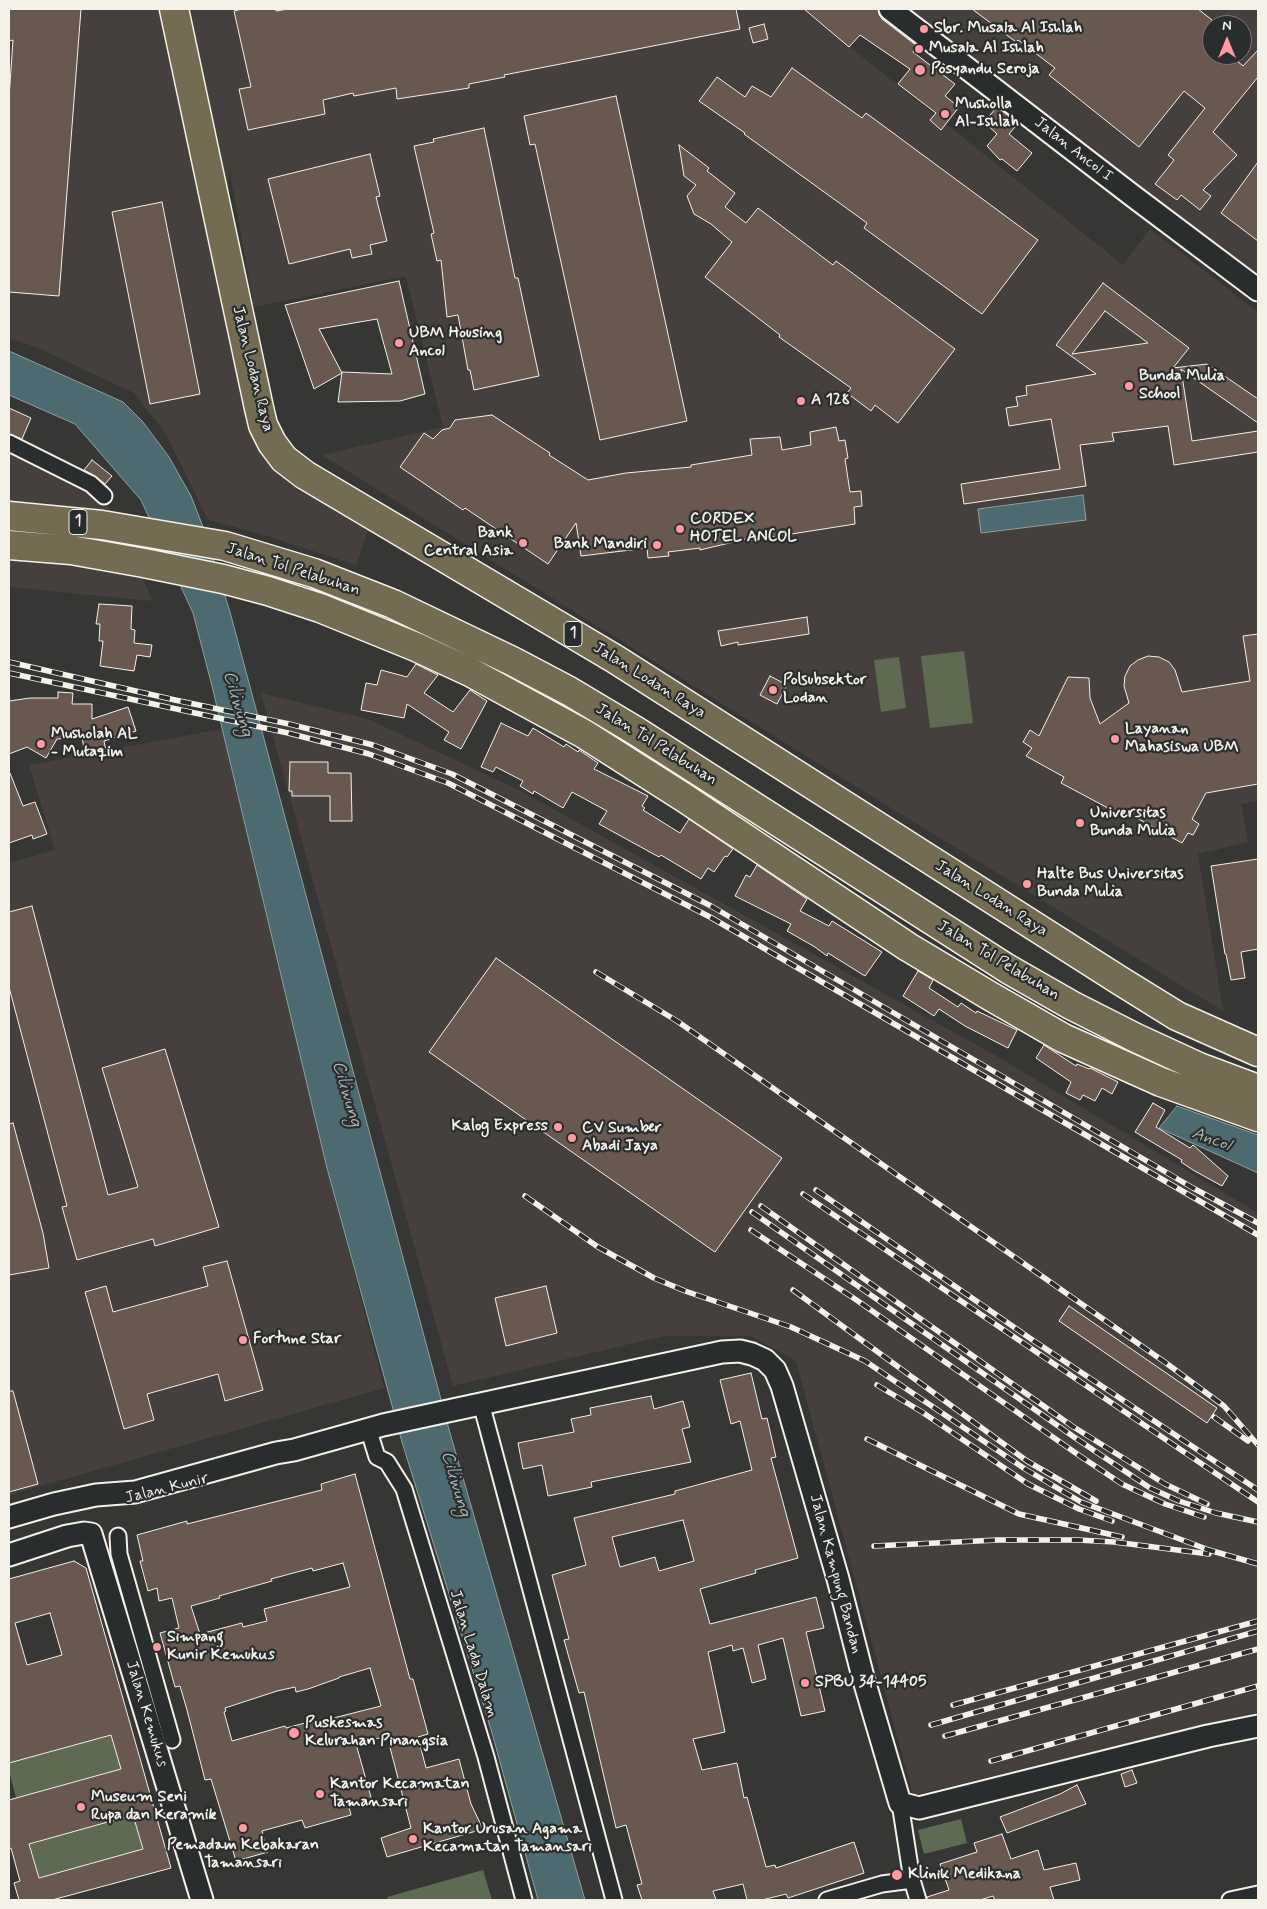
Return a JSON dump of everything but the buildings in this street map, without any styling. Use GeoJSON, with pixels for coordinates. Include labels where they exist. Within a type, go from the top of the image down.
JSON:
{"type":"FeatureCollection","features":[{"type":"Feature","properties":{"kind":"highway","name":"Jalan Lodan Raya"},"geometry":{"type":"LineString","coordinates":[[174,9],[223,236],[242,337],[263,425],[272,443],[284,459],[305,475],[615,659],[1177,1016],[1258,1052]]}},
{"type":"Feature","properties":{"kind":"highway","name":"Jalan Tol Pelabuhan"},"geometry":{"type":"LineString","coordinates":[[9,516],[102,525],[225,546],[314,574],[393,604],[570,691],[644,736],[1008,969],[1071,1006],[1181,1058],[1258,1089]]}},
{"type":"Feature","properties":{"kind":"highway","name":"Jalan Tol Pelabuhan"},"geometry":{"type":"LineString","coordinates":[[9,545],[80,552],[186,571],[232,582],[268,591],[320,608],[416,646],[470,672],[584,734],[700,808],[908,947],[1063,1038],[1160,1082],[1258,1117]]}},
{"type":"Feature","properties":{"kind":"street","name":"Jalan Ancol I"},"geometry":{"type":"LineString","coordinates":[[890,9],[1258,290]]}},
{"type":"Feature","properties":{"kind":"street"},"geometry":{"type":"LineString","coordinates":[[9,442],[91,484],[104,496]]}},
{"type":"Feature","properties":{"kind":"street","name":"Jalan Kampung Bandan"},"geometry":{"type":"LineString","coordinates":[[459,1408],[722,1352],[740,1351],[765,1360],[775,1370],[782,1386],[900,1803]]}},
{"type":"Feature","properties":{"kind":"street"},"geometry":{"type":"LineString","coordinates":[[481,1403],[614,1900]]}},
{"type":"Feature","properties":{"kind":"street","name":"Jalan Kunir"},"geometry":{"type":"LineString","coordinates":[[9,1518],[54,1504],[96,1495],[135,1492],[376,1427],[459,1408]]}},
{"type":"Feature","properties":{"kind":"street","name":"Jalan Lada Dalam"},"geometry":{"type":"LineString","coordinates":[[376,1427],[377,1457],[387,1462],[404,1489],[486,1757],[524,1900]]}},
{"type":"Feature","properties":{"kind":"street","name":"Jalan Kunir"},"geometry":{"type":"LineString","coordinates":[[9,1526],[94,1503],[137,1500],[267,1462],[294,1450]]}},
{"type":"Feature","properties":{"kind":"street","name":"Jalan Kemukus"},"geometry":{"type":"LineString","coordinates":[[9,1555],[67,1536],[84,1533],[92,1534],[202,1900]]}},
{"type":"Feature","properties":{"kind":"street"},"geometry":{"type":"LineString","coordinates":[[118,1536],[119,1554],[172,1740]]}},
{"type":"Feature","properties":{"kind":"street"},"geometry":{"type":"LineString","coordinates":[[918,1900],[912,1880],[900,1803],[919,1808],[1208,1736],[1258,1726]]}},
{"type":"Feature","properties":{"kind":"street"},"geometry":{"type":"LineString","coordinates":[[827,1900],[882,1884],[912,1880]]}},
{"type":"Feature","properties":{"kind":"street"},"geometry":{"type":"LineString","coordinates":[[1230,1900],[1258,1895]]}},
{"type":"Feature","properties":{"kind":"shaded area"},"geometry":{"type":"Polygon","coordinates":[[[9,9],[802,9],[1123,265],[1150,229],[1258,312],[1258,801],[1241,804],[1248,842],[1198,854],[1223,1011],[811,759],[322,455],[443,427],[406,276],[254,307],[229,168],[225,312],[257,447],[369,527],[356,565],[261,534],[208,520],[166,434],[134,393],[36,347],[9,338],[9,9]]]}},
{"type":"Feature","properties":{"kind":"shaded area"},"geometry":{"type":"Polygon","coordinates":[[[906,9],[1258,9],[1258,291],[906,9]]]}},
{"type":"Feature","properties":{"kind":"shaded area"},"geometry":{"type":"Polygon","coordinates":[[[9,446],[66,474],[107,503],[153,601],[9,587],[9,446]]]}},
{"type":"Feature","properties":{"kind":"shaded area"},"geometry":{"type":"Polygon","coordinates":[[[261,693],[368,719],[521,791],[1000,1058],[1258,1213],[1258,1712],[913,1795],[796,1361],[751,1336],[664,1336],[453,1386],[261,693]]]}},
{"type":"Feature","properties":{"kind":"shaded area"},"geometry":{"type":"Polygon","coordinates":[[[222,729],[327,1168],[384,1388],[9,1495],[9,863],[55,850],[29,765],[222,729]]]}},
{"type":"Feature","properties":{"kind":"green space"},"geometry":{"type":"Polygon","coordinates":[[[964,651],[973,723],[930,728],[921,656],[964,651]]]}},
{"type":"Feature","properties":{"kind":"green space"},"geometry":{"type":"Polygon","coordinates":[[[899,657],[906,708],[881,712],[874,660],[899,657]]]}},
{"type":"Feature","properties":{"kind":"green space"},"geometry":{"type":"Polygon","coordinates":[[[111,1735],[121,1769],[16,1798],[9,1771],[9,1763],[111,1735]]]}},
{"type":"Feature","properties":{"kind":"green space"},"geometry":{"type":"Polygon","coordinates":[[[133,1815],[143,1849],[39,1878],[29,1844],[133,1815]]]}},
{"type":"Feature","properties":{"kind":"green space"},"geometry":{"type":"Polygon","coordinates":[[[961,1819],[967,1843],[924,1854],[918,1830],[961,1819]]]}},
{"type":"Feature","properties":{"kind":"green space"},"geometry":{"type":"Polygon","coordinates":[[[483,1870],[492,1900],[388,1900],[387,1897],[483,1870]]]}},
{"type":"Feature","properties":{"kind":"water","name":"Ciliwung"},"geometry":{"type":"Polygon","coordinates":[[[9,351],[123,402],[143,422],[169,457],[191,496],[205,532],[230,612],[450,1433],[585,1900],[538,1900],[492,1733],[402,1442],[327,1168],[193,613],[141,500],[75,424],[9,395],[9,351]]]}},
{"type":"Feature","properties":{"kind":"water"},"geometry":{"type":"Polygon","coordinates":[[[1083,495],[1086,520],[981,533],[978,509],[1083,495]]]}},
{"type":"Feature","properties":{"kind":"water","name":"Ancol"},"geometry":{"type":"Polygon","coordinates":[[[1177,1106],[1258,1135],[1258,1173],[1159,1128],[1177,1106]]]}},
{"type":"Feature","properties":{"kind":"railway"},"geometry":{"type":"LineString","coordinates":[[9,662],[289,724],[373,745],[452,774],[711,906],[1193,1188],[1258,1223]]}},
{"type":"Feature","properties":{"kind":"railway"},"geometry":{"type":"LineString","coordinates":[[9,673],[288,733],[369,754],[448,783],[710,917],[1258,1235]]}},
{"type":"Feature","properties":{"kind":"railway"},"geometry":{"type":"LineString","coordinates":[[596,972],[677,1021],[1166,1363],[1224,1406],[1258,1445]]}},
{"type":"Feature","properties":{"kind":"railway"},"geometry":{"type":"LineString","coordinates":[[816,1190],[1034,1341],[1258,1490]]}},
{"type":"Feature","properties":{"kind":"railway"},"geometry":{"type":"LineString","coordinates":[[803,1194],[1258,1502]]}},
{"type":"Feature","properties":{"kind":"railway"},"geometry":{"type":"LineString","coordinates":[[525,1196],[598,1247],[654,1278],[685,1291],[791,1327],[865,1361],[1025,1469],[1081,1502],[1209,1550],[1258,1564]]}},
{"type":"Feature","properties":{"kind":"railway"},"geometry":{"type":"LineString","coordinates":[[761,1206],[1072,1426],[1165,1484],[1207,1504]]}},
{"type":"Feature","properties":{"kind":"railway"},"geometry":{"type":"LineString","coordinates":[[752,1212],[1150,1488],[1179,1501],[1216,1513],[1258,1522]]}},
{"type":"Feature","properties":{"kind":"railway"},"geometry":{"type":"LineString","coordinates":[[751,1230],[855,1299],[1122,1484],[1165,1504],[1204,1517]]}},
{"type":"Feature","properties":{"kind":"railway"},"geometry":{"type":"LineString","coordinates":[[793,1290],[1027,1461],[1096,1501]]}},
{"type":"Feature","properties":{"kind":"railway"},"geometry":{"type":"LineString","coordinates":[[877,1385],[922,1412],[1028,1484],[1079,1509],[1112,1521]]}},
{"type":"Feature","properties":{"kind":"railway"},"geometry":{"type":"LineString","coordinates":[[1214,1417],[1248,1441]]}},
{"type":"Feature","properties":{"kind":"railway"},"geometry":{"type":"LineString","coordinates":[[867,1439],[1019,1514],[1122,1537]]}},
{"type":"Feature","properties":{"kind":"railway"},"geometry":{"type":"LineString","coordinates":[[874,1546],[998,1540],[1078,1540],[1114,1542],[1209,1554]]}},
{"type":"Feature","properties":{"kind":"railway"},"geometry":{"type":"LineString","coordinates":[[953,1705],[1258,1621]]}},
{"type":"Feature","properties":{"kind":"railway"},"geometry":{"type":"LineString","coordinates":[[931,1725],[1258,1631]]}},
{"type":"Feature","properties":{"kind":"railway"},"geometry":{"type":"LineString","coordinates":[[945,1736],[1258,1649]]}},
{"type":"Feature","properties":{"kind":"railway"},"geometry":{"type":"LineString","coordinates":[[991,1761],[1258,1686]]}},
{"type":"Feature","properties":{"kind":"place","name":"Sbr. Musala Al Ishlah"},"geometry":{"type":"Point","coordinates":[924,29]}},
{"type":"Feature","properties":{"kind":"place","name":"Musala Al Ishlah"},"geometry":{"type":"Point","coordinates":[919,49]}},
{"type":"Feature","properties":{"kind":"place","name":"Posyandu Seroja"},"geometry":{"type":"Point","coordinates":[920,70]}},
{"type":"Feature","properties":{"kind":"place","name":"Musholla Al-Ishlah"},"geometry":{"type":"Point","coordinates":[945,114]}},
{"type":"Feature","properties":{"kind":"place","name":"UBM Housing Ancol"},"geometry":{"type":"Point","coordinates":[399,343]}},
{"type":"Feature","properties":{"kind":"place","name":"Bunda Mulia School"},"geometry":{"type":"Point","coordinates":[1129,386]}},
{"type":"Feature","properties":{"kind":"place","name":"A 128"},"geometry":{"type":"Point","coordinates":[801,401]}},
{"type":"Feature","properties":{"kind":"place","name":"CORDEX HOTEL ANCOL"},"geometry":{"type":"Point","coordinates":[680,529]}},
{"type":"Feature","properties":{"kind":"place","name":"Bank Central Asia"},"geometry":{"type":"Point","coordinates":[523,543]}},
{"type":"Feature","properties":{"kind":"place","name":"Bank Mandiri"},"geometry":{"type":"Point","coordinates":[657,545]}},
{"type":"Feature","properties":{"kind":"place","name":"Polsubsektor Lodan"},"geometry":{"type":"Point","coordinates":[773,690]}},
{"type":"Feature","properties":{"kind":"place","name":"Layanan Mahasiswa UBM"},"geometry":{"type":"Point","coordinates":[1115,739]}},
{"type":"Feature","properties":{"kind":"place","name":"Musholah AL - Mutaqim"},"geometry":{"type":"Point","coordinates":[41,744]}},
{"type":"Feature","properties":{"kind":"place","name":"Universitas Bunda Mulia"},"geometry":{"type":"Point","coordinates":[1080,823]}},
{"type":"Feature","properties":{"kind":"place","name":"Halte Bus Universitas Bunda Mulia"},"geometry":{"type":"Point","coordinates":[1027,884]}},
{"type":"Feature","properties":{"kind":"place","name":"Kalog Express"},"geometry":{"type":"Point","coordinates":[558,1127]}},
{"type":"Feature","properties":{"kind":"place","name":"CV Sumber Abadi Jaya"},"geometry":{"type":"Point","coordinates":[572,1138]}},
{"type":"Feature","properties":{"kind":"place","name":"Fortune Star"},"geometry":{"type":"Point","coordinates":[243,1340]}},
{"type":"Feature","properties":{"kind":"place","name":"Simpang Kunir Kemukus"},"geometry":{"type":"Point","coordinates":[157,1647]}},
{"type":"Feature","properties":{"kind":"place","name":"SPBU 34-14405"},"geometry":{"type":"Point","coordinates":[805,1683]}},
{"type":"Feature","properties":{"kind":"place","name":"Puskesmas Kelurahan Pinangsia"},"geometry":{"type":"Point","coordinates":[294,1733]}},
{"type":"Feature","properties":{"kind":"place","name":"Kantor Kecamatan Tamansari"},"geometry":{"type":"Point","coordinates":[320,1794]}},
{"type":"Feature","properties":{"kind":"place","name":"Museum Seni Rupa dan Keramik"},"geometry":{"type":"Point","coordinates":[81,1807]}},
{"type":"Feature","properties":{"kind":"place","name":"Pemadam Kebakaran Tamansari"},"geometry":{"type":"Point","coordinates":[243,1828]}},
{"type":"Feature","properties":{"kind":"place","name":"Kantor Urusan Agama Kecamatan Tamansari"},"geometry":{"type":"Point","coordinates":[413,1839]}},
{"type":"Feature","properties":{"kind":"place","name":"Klinik Medikana"},"geometry":{"type":"Point","coordinates":[897,1875]}}]}
